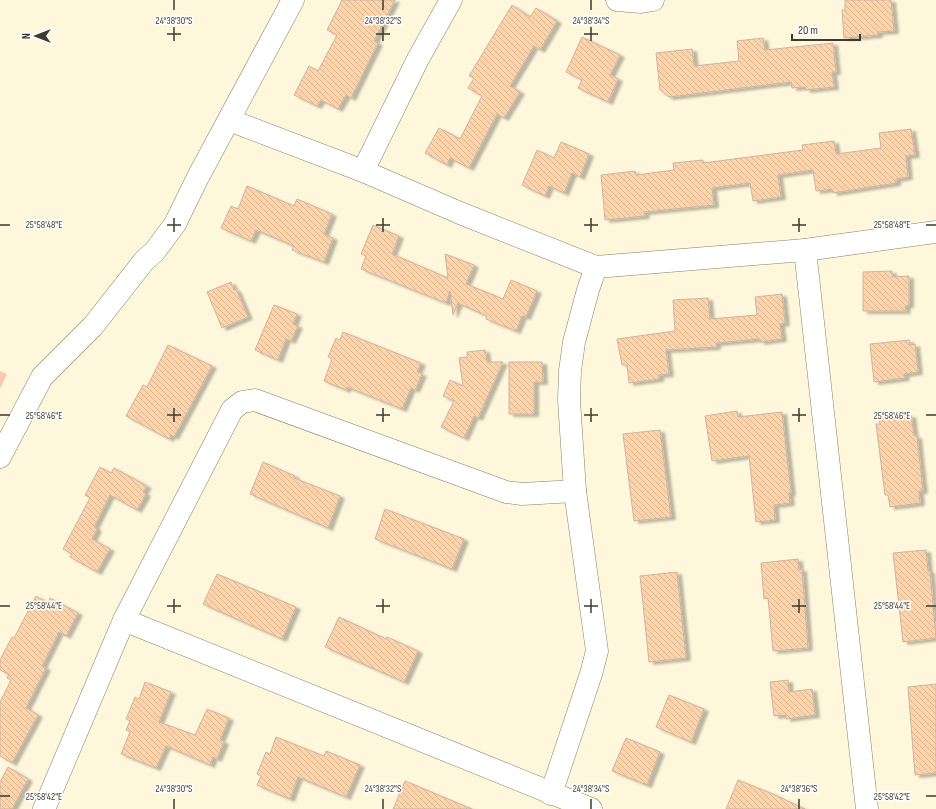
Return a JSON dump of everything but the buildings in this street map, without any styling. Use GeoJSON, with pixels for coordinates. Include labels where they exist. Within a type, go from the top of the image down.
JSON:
{"type":"FeatureCollection","features":[{"type":"Feature","properties":{"kind":"street"},"geometry":{"type":"LineString","coordinates":[[0,457],[42,377],[93,326],[144,261],[155,251],[175,224],[293,0]]}},
{"type":"Feature","properties":{"kind":"street"},"geometry":{"type":"LineString","coordinates":[[363,171],[418,59],[451,0]]}},
{"type":"Feature","properties":{"kind":"street"},"geometry":{"type":"LineString","coordinates":[[617,0],[641,2],[653,0]]}},
{"type":"Feature","properties":{"kind":"street"},"geometry":{"type":"LineString","coordinates":[[229,120],[363,171],[460,213],[596,267],[805,250],[936,232]]}},
{"type":"Feature","properties":{"kind":"street"},"geometry":{"type":"LineString","coordinates":[[805,250],[867,809]]}},
{"type":"Feature","properties":{"kind":"street"},"geometry":{"type":"LineString","coordinates":[[551,794],[591,674],[597,651],[575,491],[569,400],[570,371],[580,320],[596,267]]}},
{"type":"Feature","properties":{"kind":"street"},"geometry":{"type":"LineString","coordinates":[[44,809],[124,620],[232,410],[242,402],[255,400],[506,492],[522,494],[575,491]]}},
{"type":"Feature","properties":{"kind":"street"},"geometry":{"type":"LineString","coordinates":[[124,620],[591,809]]}},
{"type":"Feature","properties":{"kind":"shaded area"},"geometry":{"type":"Polygon","coordinates":[[[0,371],[7,374],[0,389],[0,371]]]}}]}
